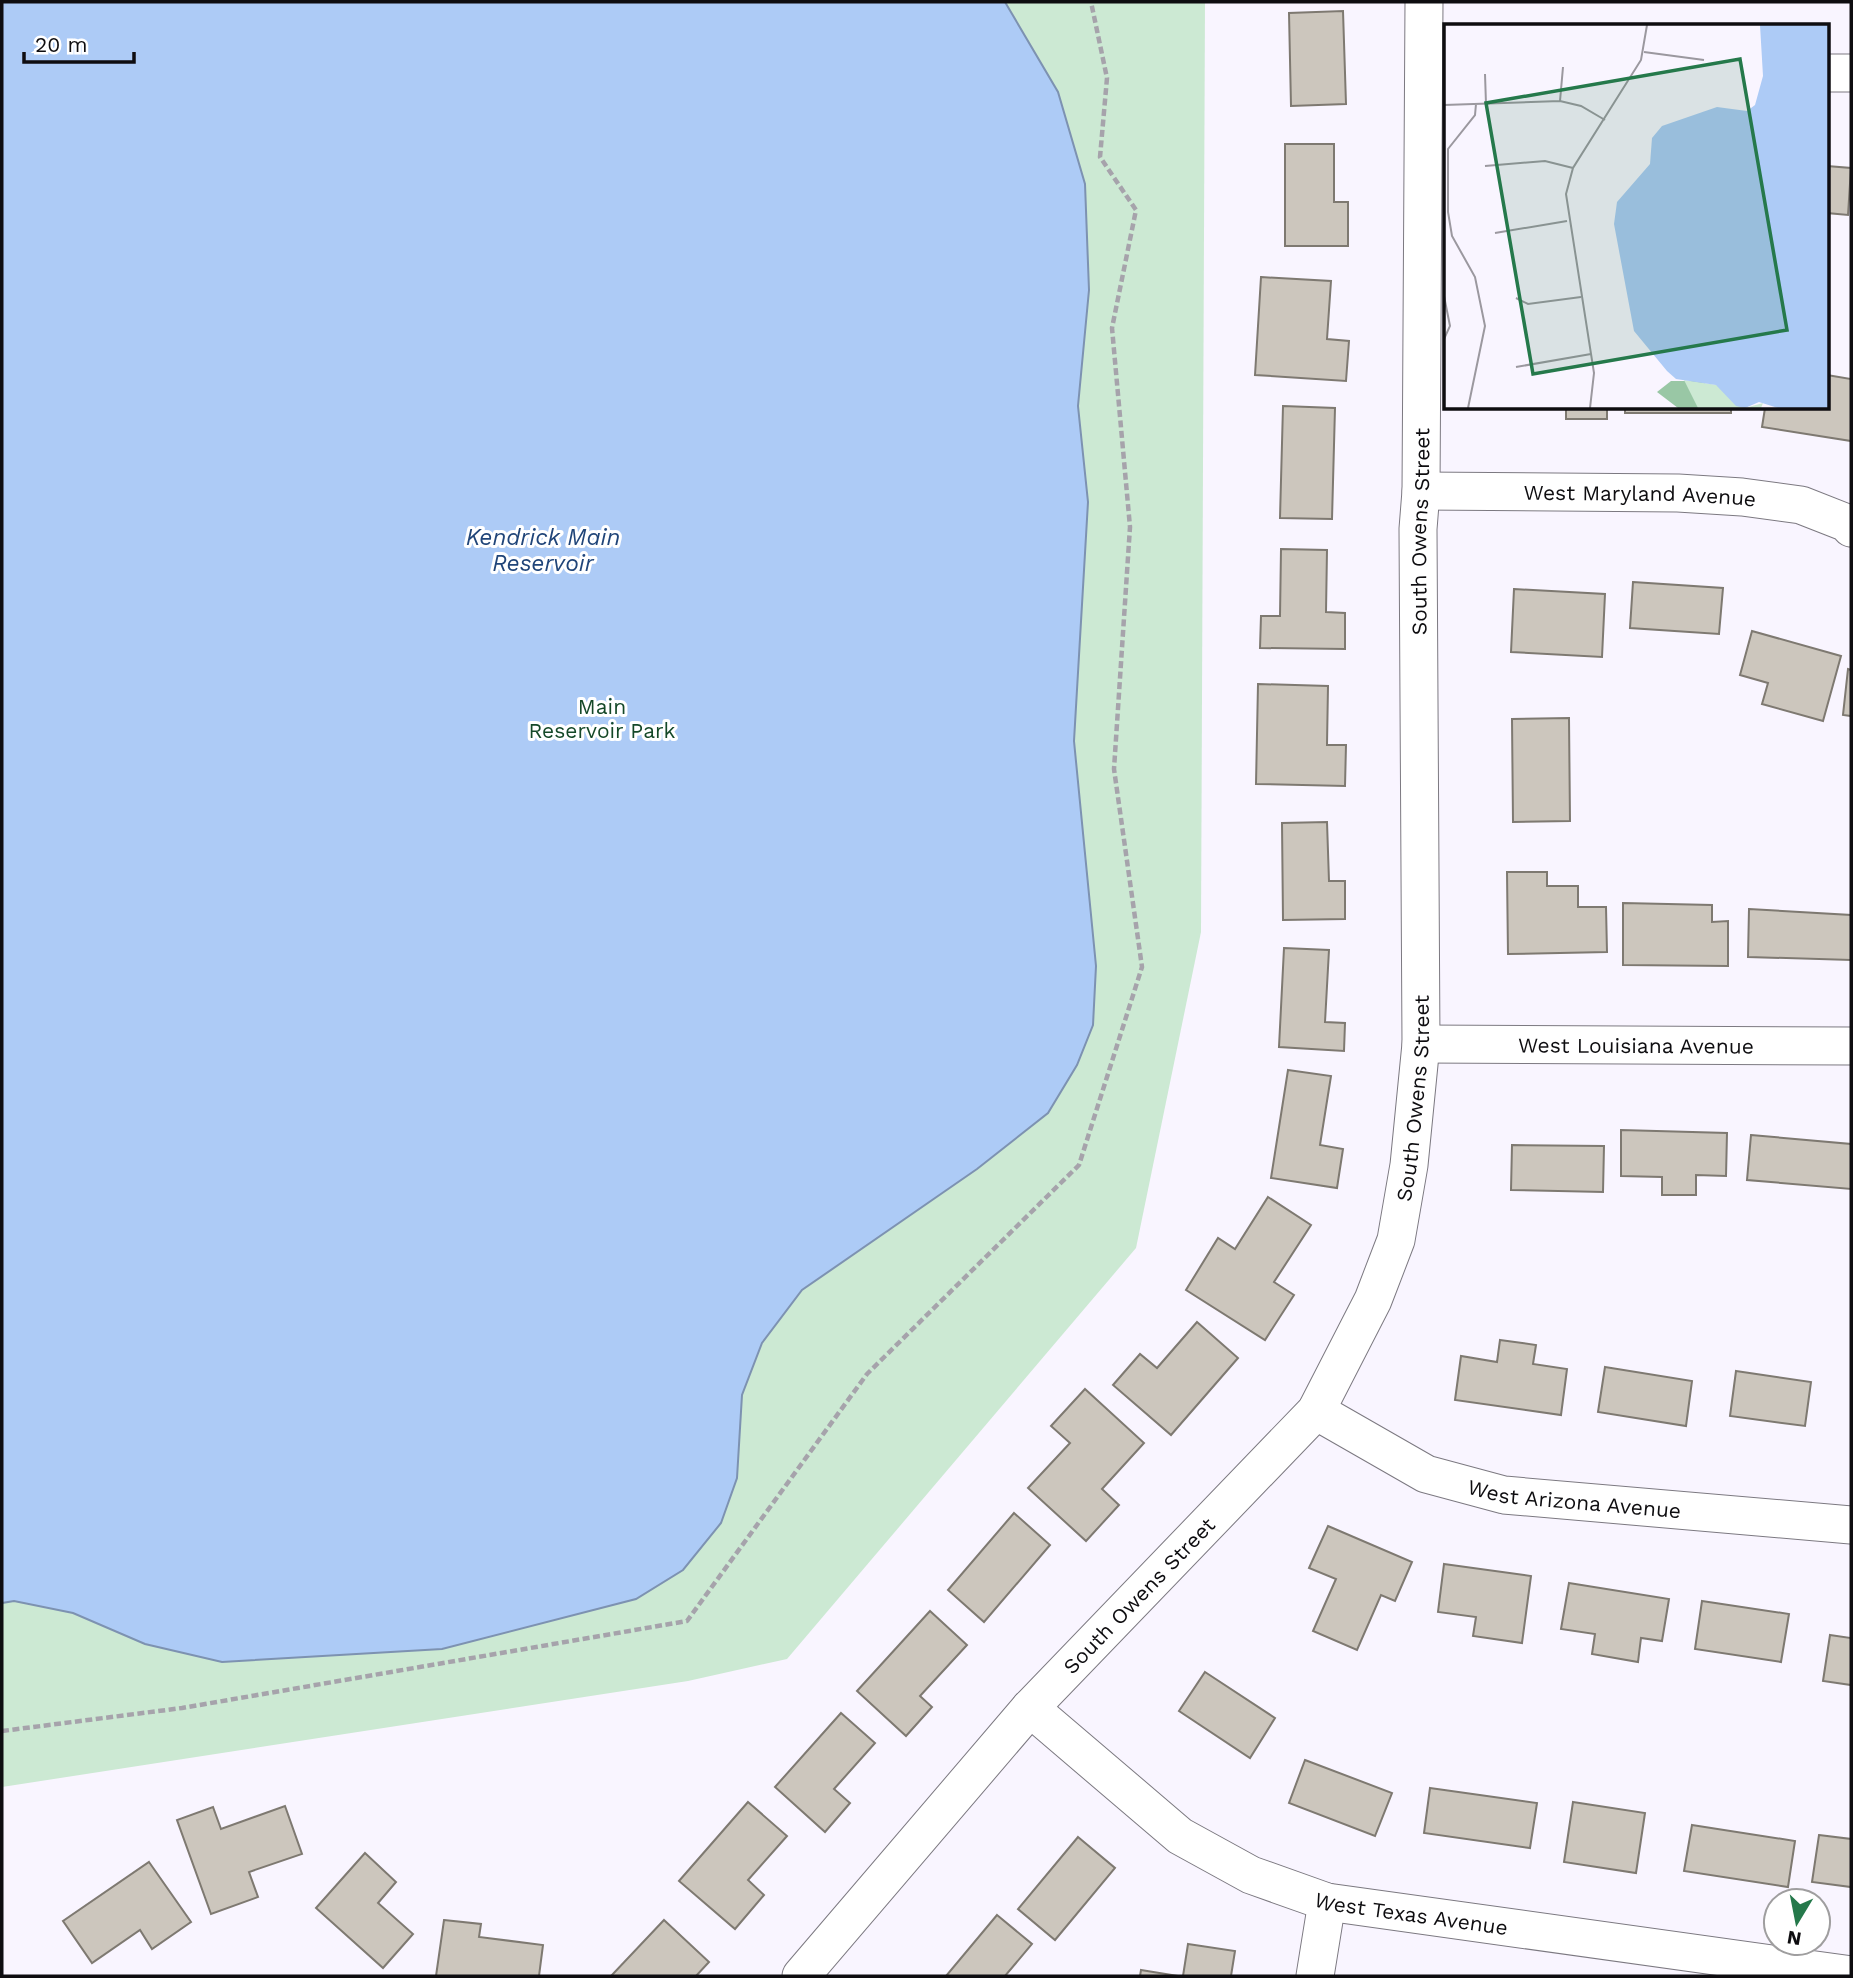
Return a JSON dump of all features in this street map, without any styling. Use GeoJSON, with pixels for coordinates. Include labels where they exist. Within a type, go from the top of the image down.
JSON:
{"type":"FeatureCollection","features":[{"type":"Feature","properties":{"kind":"street","name":"South Owens Street"},"geometry":{"type":"LineString","coordinates":[[801,1976],[1030,1708],[1316,1411],[1373,1300],[1396,1240],[1409,1164],[1421,1044],[1418,529],[1434,72],[1424,2]]}},
{"type":"Feature","properties":{"kind":"street"},"geometry":{"type":"LineString","coordinates":[[1828,73],[1851,73]]}},
{"type":"Feature","properties":{"kind":"street","name":"West Maryland Avenue"},"geometry":{"type":"LineString","coordinates":[[1421,491],[1678,493],[1742,497],[1801,505],[1851,528]]}},
{"type":"Feature","properties":{"kind":"street","name":"West Louisiana Avenue"},"geometry":{"type":"LineString","coordinates":[[1421,1044],[1851,1046]]}},
{"type":"Feature","properties":{"kind":"street","name":"West Arizona Avenue"},"geometry":{"type":"LineString","coordinates":[[1316,1411],[1426,1474],[1504,1495],[1851,1525]]}},
{"type":"Feature","properties":{"kind":"street","name":"West Texas Avenue"},"geometry":{"type":"LineString","coordinates":[[1030,1708],[1180,1836],[1251,1875],[1327,1902],[1851,1976]]}},
{"type":"Feature","properties":{"kind":"street"},"geometry":{"type":"LineString","coordinates":[[1314,1976],[1327,1902]]}},
{"type":"Feature","properties":{"kind":"path"},"geometry":{"type":"LineString","coordinates":[[2,1731],[182,1708],[687,1622],[867,1374],[1079,1166],[1142,967],[1114,769],[1130,527],[1112,328],[1136,210],[1100,157],[1107,78],[1091,2]]}},
{"type":"Feature","properties":{"kind":"green space","name":"Kendrick Main Reservoir"},"geometry":{"type":"Polygon","coordinates":[[[2,2],[1205,2],[1201,932],[1136,1248],[787,1659],[688,1681],[2,1787],[2,2]]]}},
{"type":"Feature","properties":{"kind":"water","name":"Kendrick Main Reservoir"},"geometry":{"type":"Polygon","coordinates":[[[2,2],[1005,2],[1058,92],[1085,184],[1089,290],[1078,406],[1088,502],[1074,741],[1096,966],[1093,1025],[1077,1065],[1048,1113],[977,1169],[802,1290],[762,1343],[742,1395],[737,1478],[721,1523],[683,1570],[636,1599],[442,1649],[222,1662],[145,1644],[73,1613],[14,1601],[2,1603],[2,2]]]}},
{"type":"Feature","properties":{"kind":"building"},"geometry":{"type":"Polygon","coordinates":[[[1343,11],[1346,104],[1291,106],[1289,13],[1343,11]]]}},
{"type":"Feature","properties":{"kind":"building"},"geometry":{"type":"Polygon","coordinates":[[[1285,144],[1334,144],[1334,202],[1348,202],[1348,246],[1285,246],[1285,144]]]}},
{"type":"Feature","properties":{"kind":"building"},"geometry":{"type":"Polygon","coordinates":[[[1828,166],[1851,168],[1848,215],[1828,213],[1828,166]]]}},
{"type":"Feature","properties":{"kind":"building"},"geometry":{"type":"Polygon","coordinates":[[[1261,277],[1331,281],[1327,339],[1349,341],[1346,381],[1255,375],[1261,277]]]}},
{"type":"Feature","properties":{"kind":"building"},"geometry":{"type":"Polygon","coordinates":[[[1828,375],[1851,379],[1851,441],[1762,427],[1765,410],[1828,410],[1828,375]]]}},
{"type":"Feature","properties":{"kind":"building"},"geometry":{"type":"Polygon","coordinates":[[[1283,406],[1335,408],[1332,519],[1280,518],[1283,406]]]}},
{"type":"Feature","properties":{"kind":"building"},"geometry":{"type":"Polygon","coordinates":[[[1566,410],[1607,410],[1607,419],[1566,419],[1566,410]]]}},
{"type":"Feature","properties":{"kind":"building"},"geometry":{"type":"Polygon","coordinates":[[[1625,410],[1731,410],[1731,413],[1625,413],[1625,410]]]}},
{"type":"Feature","properties":{"kind":"building"},"geometry":{"type":"Polygon","coordinates":[[[1281,549],[1327,550],[1326,612],[1345,613],[1345,649],[1260,648],[1261,616],[1280,616],[1281,549]]]}},
{"type":"Feature","properties":{"kind":"building"},"geometry":{"type":"Polygon","coordinates":[[[1633,582],[1723,588],[1719,634],[1630,628],[1633,582]]]}},
{"type":"Feature","properties":{"kind":"building"},"geometry":{"type":"Polygon","coordinates":[[[1514,589],[1605,594],[1602,657],[1511,652],[1514,589]]]}},
{"type":"Feature","properties":{"kind":"building"},"geometry":{"type":"Polygon","coordinates":[[[1752,631],[1841,656],[1823,721],[1762,704],[1768,683],[1740,675],[1752,631]]]}},
{"type":"Feature","properties":{"kind":"building"},"geometry":{"type":"Polygon","coordinates":[[[1848,669],[1851,670],[1851,716],[1843,715],[1848,669]]]}},
{"type":"Feature","properties":{"kind":"building"},"geometry":{"type":"Polygon","coordinates":[[[1258,684],[1328,686],[1327,745],[1346,745],[1345,786],[1256,784],[1258,684]]]}},
{"type":"Feature","properties":{"kind":"building"},"geometry":{"type":"Polygon","coordinates":[[[1569,718],[1570,821],[1513,822],[1512,719],[1569,718]]]}},
{"type":"Feature","properties":{"kind":"building"},"geometry":{"type":"Polygon","coordinates":[[[1327,822],[1329,881],[1345,881],[1345,919],[1283,920],[1282,823],[1327,822]]]}},
{"type":"Feature","properties":{"kind":"building"},"geometry":{"type":"Polygon","coordinates":[[[1507,872],[1547,872],[1547,886],[1578,886],[1578,907],[1606,907],[1607,952],[1508,954],[1507,872]]]}},
{"type":"Feature","properties":{"kind":"building"},"geometry":{"type":"Polygon","coordinates":[[[1623,903],[1712,905],[1712,922],[1728,921],[1728,966],[1623,965],[1623,903]]]}},
{"type":"Feature","properties":{"kind":"building"},"geometry":{"type":"Polygon","coordinates":[[[1749,909],[1851,915],[1851,960],[1748,957],[1749,909]]]}},
{"type":"Feature","properties":{"kind":"building"},"geometry":{"type":"Polygon","coordinates":[[[1284,948],[1329,950],[1325,1022],[1345,1023],[1344,1051],[1279,1047],[1284,948]]]}},
{"type":"Feature","properties":{"kind":"building"},"geometry":{"type":"Polygon","coordinates":[[[1288,1070],[1331,1076],[1320,1145],[1343,1149],[1337,1188],[1271,1178],[1288,1070]]]}},
{"type":"Feature","properties":{"kind":"building"},"geometry":{"type":"Polygon","coordinates":[[[1621,1130],[1727,1133],[1726,1176],[1696,1175],[1696,1195],[1662,1195],[1662,1177],[1621,1176],[1621,1130]]]}},
{"type":"Feature","properties":{"kind":"building"},"geometry":{"type":"Polygon","coordinates":[[[1751,1135],[1851,1144],[1851,1189],[1747,1180],[1751,1135]]]}},
{"type":"Feature","properties":{"kind":"building"},"geometry":{"type":"Polygon","coordinates":[[[1512,1145],[1604,1146],[1603,1192],[1511,1190],[1512,1145]]]}},
{"type":"Feature","properties":{"kind":"building"},"geometry":{"type":"Polygon","coordinates":[[[1268,1197],[1311,1225],[1274,1282],[1294,1295],[1265,1340],[1186,1290],[1218,1238],[1235,1249],[1268,1197]]]}},
{"type":"Feature","properties":{"kind":"building"},"geometry":{"type":"Polygon","coordinates":[[[1197,1322],[1238,1358],[1171,1435],[1113,1385],[1140,1354],[1157,1368],[1197,1322]]]}},
{"type":"Feature","properties":{"kind":"building"},"geometry":{"type":"Polygon","coordinates":[[[1500,1340],[1536,1345],[1533,1364],[1567,1369],[1561,1415],[1455,1400],[1461,1356],[1497,1362],[1500,1340]]]}},
{"type":"Feature","properties":{"kind":"building"},"geometry":{"type":"Polygon","coordinates":[[[1605,1367],[1692,1381],[1686,1426],[1598,1412],[1605,1367]]]}},
{"type":"Feature","properties":{"kind":"building"},"geometry":{"type":"Polygon","coordinates":[[[1736,1371],[1811,1382],[1805,1426],[1730,1416],[1736,1371]]]}},
{"type":"Feature","properties":{"kind":"building"},"geometry":{"type":"Polygon","coordinates":[[[1085,1389],[1144,1443],[1102,1489],[1119,1505],[1086,1541],[1028,1488],[1070,1443],[1051,1426],[1085,1389]]]}},
{"type":"Feature","properties":{"kind":"building"},"geometry":{"type":"Polygon","coordinates":[[[1014,1513],[1050,1545],[984,1622],[948,1590],[1014,1513]]]}},
{"type":"Feature","properties":{"kind":"building"},"geometry":{"type":"Polygon","coordinates":[[[1328,1526],[1412,1562],[1395,1601],[1381,1595],[1357,1650],[1313,1631],[1336,1579],[1309,1568],[1328,1526]]]}},
{"type":"Feature","properties":{"kind":"building"},"geometry":{"type":"Polygon","coordinates":[[[1444,1564],[1531,1576],[1522,1643],[1473,1636],[1476,1617],[1438,1612],[1444,1564]]]}},
{"type":"Feature","properties":{"kind":"building"},"geometry":{"type":"Polygon","coordinates":[[[1569,1583],[1669,1599],[1662,1641],[1641,1638],[1638,1662],[1592,1654],[1595,1634],[1561,1629],[1569,1583]]]}},
{"type":"Feature","properties":{"kind":"building"},"geometry":{"type":"Polygon","coordinates":[[[1702,1601],[1789,1614],[1781,1662],[1695,1649],[1702,1601]]]}},
{"type":"Feature","properties":{"kind":"building"},"geometry":{"type":"Polygon","coordinates":[[[930,1611],[967,1645],[920,1696],[932,1707],[906,1736],[857,1691],[930,1611]]]}},
{"type":"Feature","properties":{"kind":"building"},"geometry":{"type":"Polygon","coordinates":[[[1830,1635],[1851,1638],[1851,1685],[1823,1681],[1830,1635]]]}},
{"type":"Feature","properties":{"kind":"building"},"geometry":{"type":"Polygon","coordinates":[[[1205,1672],[1275,1718],[1250,1758],[1179,1711],[1205,1672]]]}},
{"type":"Feature","properties":{"kind":"building"},"geometry":{"type":"Polygon","coordinates":[[[841,1713],[875,1743],[834,1789],[850,1803],[825,1832],[775,1787],[841,1713]]]}},
{"type":"Feature","properties":{"kind":"building"},"geometry":{"type":"Polygon","coordinates":[[[1305,1760],[1392,1793],[1375,1836],[1289,1803],[1305,1760]]]}},
{"type":"Feature","properties":{"kind":"building"},"geometry":{"type":"Polygon","coordinates":[[[1430,1788],[1537,1803],[1530,1848],[1424,1833],[1430,1788]]]}},
{"type":"Feature","properties":{"kind":"building"},"geometry":{"type":"Polygon","coordinates":[[[748,1802],[787,1836],[748,1880],[764,1895],[735,1929],[679,1881],[748,1802]]]}},
{"type":"Feature","properties":{"kind":"building"},"geometry":{"type":"Polygon","coordinates":[[[1573,1802],[1645,1813],[1636,1873],[1564,1862],[1573,1802]]]}},
{"type":"Feature","properties":{"kind":"building"},"geometry":{"type":"Polygon","coordinates":[[[285,1806],[302,1854],[249,1872],[258,1897],[211,1914],[177,1820],[213,1807],[221,1829],[285,1806]]]}},
{"type":"Feature","properties":{"kind":"building"},"geometry":{"type":"Polygon","coordinates":[[[1692,1825],[1795,1841],[1788,1887],[1684,1871],[1692,1825]]]}},
{"type":"Feature","properties":{"kind":"building"},"geometry":{"type":"Polygon","coordinates":[[[1819,1835],[1851,1839],[1851,1887],[1812,1882],[1819,1835]]]}},
{"type":"Feature","properties":{"kind":"building"},"geometry":{"type":"Polygon","coordinates":[[[1078,1837],[1115,1868],[1055,1940],[1018,1909],[1078,1837]]]}},
{"type":"Feature","properties":{"kind":"building"},"geometry":{"type":"Polygon","coordinates":[[[365,1853],[396,1882],[378,1903],[413,1934],[383,1968],[316,1908],[365,1853]]]}},
{"type":"Feature","properties":{"kind":"building"},"geometry":{"type":"Polygon","coordinates":[[[149,1862],[191,1922],[152,1949],[140,1930],[92,1963],[63,1921],[149,1862]]]}},
{"type":"Feature","properties":{"kind":"building"},"geometry":{"type":"Polygon","coordinates":[[[997,1915],[1032,1944],[1005,1976],[946,1976],[997,1915]]]}},
{"type":"Feature","properties":{"kind":"building"},"geometry":{"type":"Polygon","coordinates":[[[444,1920],[481,1924],[479,1937],[543,1945],[539,1976],[436,1976],[444,1920]]]}},
{"type":"Feature","properties":{"kind":"building"},"geometry":{"type":"Polygon","coordinates":[[[664,1920],[709,1962],[696,1976],[611,1976],[664,1920]]]}},
{"type":"Feature","properties":{"kind":"building"},"geometry":{"type":"Polygon","coordinates":[[[1188,1944],[1235,1951],[1231,1976],[1183,1976],[1188,1944]]]}},
{"type":"Feature","properties":{"kind":"building"},"geometry":{"type":"Polygon","coordinates":[[[1141,1970],[1178,1976],[1140,1976],[1141,1970]]]}},
{"type":"Feature","properties":{"kind":"park label","name":"Main Reservoir Park"},"geometry":{"type":"Point","coordinates":[602,718]}}]}
